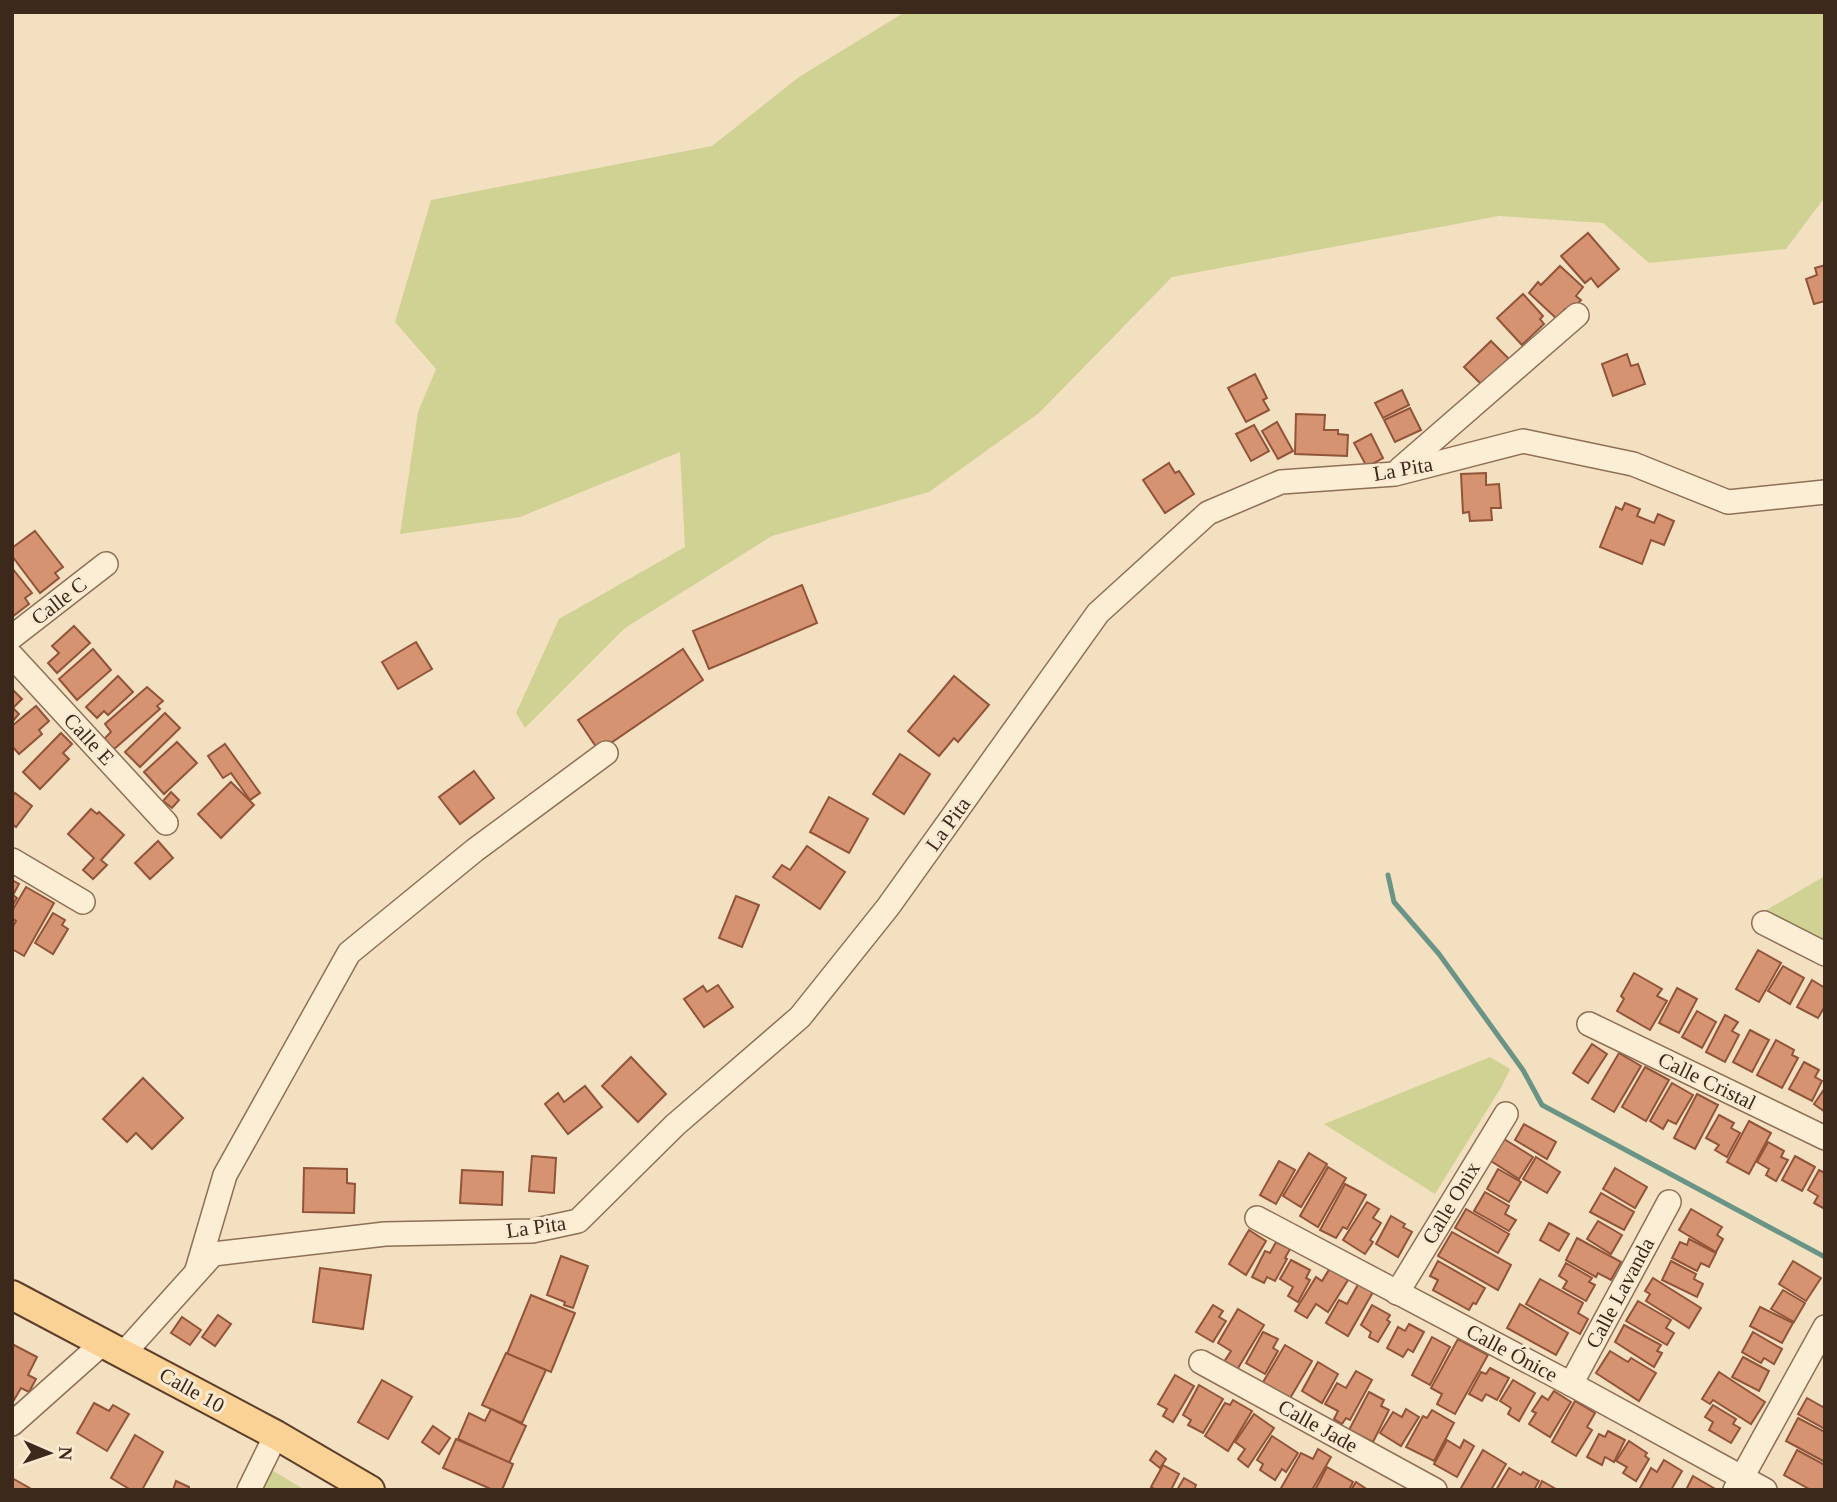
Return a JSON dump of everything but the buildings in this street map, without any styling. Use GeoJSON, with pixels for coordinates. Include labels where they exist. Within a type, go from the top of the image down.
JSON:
{"type":"FeatureCollection","features":[{"type":"Feature","properties":{"kind":"main road","name":"Calle 10"},"geometry":{"type":"LineString","coordinates":[[12,1294],[276,1435],[370,1490]]}},
{"type":"Feature","properties":{"kind":"street"},"geometry":{"type":"LineString","coordinates":[[1395,474],[1577,315]]}},
{"type":"Feature","properties":{"kind":"street","name":"La Pita"},"geometry":{"type":"LineString","coordinates":[[12,1424],[114,1347],[214,1254],[385,1234],[532,1231],[578,1221],[675,1125],[800,1017],[888,907],[1098,613],[1208,513],[1281,482],[1395,474],[1523,441],[1633,464],[1728,502],[1825,492]]}},
{"type":"Feature","properties":{"kind":"street","name":"Calle C"},"geometry":{"type":"LineString","coordinates":[[12,637],[106,564]]}},
{"type":"Feature","properties":{"kind":"street","name":"Calle E"},"geometry":{"type":"LineString","coordinates":[[12,656],[166,823]]}},
{"type":"Feature","properties":{"kind":"street"},"geometry":{"type":"LineString","coordinates":[[196,1273],[225,1175],[349,953],[475,850],[606,753]]}},
{"type":"Feature","properties":{"kind":"street"},"geometry":{"type":"LineString","coordinates":[[12,860],[83,902]]}},
{"type":"Feature","properties":{"kind":"street"},"geometry":{"type":"LineString","coordinates":[[1764,923],[1825,954]]}},
{"type":"Feature","properties":{"kind":"street","name":"Calle Cristal"},"geometry":{"type":"LineString","coordinates":[[1589,1024],[1825,1138]]}},
{"type":"Feature","properties":{"kind":"street","name":"Calle Onix"},"geometry":{"type":"LineString","coordinates":[[1397,1293],[1506,1114]]}},
{"type":"Feature","properties":{"kind":"street","name":"Calle Lavanda"},"geometry":{"type":"LineString","coordinates":[[1572,1384],[1669,1202]]}},
{"type":"Feature","properties":{"kind":"street","name":"Calle Ónice"},"geometry":{"type":"LineString","coordinates":[[1257,1218],[1572,1384],[1739,1483],[1765,1490]]}},
{"type":"Feature","properties":{"kind":"street"},"geometry":{"type":"LineString","coordinates":[[1739,1483],[1825,1326]]}},
{"type":"Feature","properties":{"kind":"street","name":"Calle Jade"},"geometry":{"type":"LineString","coordinates":[[1201,1362],[1435,1490]]}},
{"type":"Feature","properties":{"kind":"street"},"geometry":{"type":"LineString","coordinates":[[249,1490],[276,1435]]}},
{"type":"Feature","properties":{"kind":"green space"},"geometry":{"type":"Polygon","coordinates":[[[905,12],[1825,12],[1825,197],[1786,249],[1649,263],[1603,223],[1499,216],[1172,277],[1039,413],[929,492],[772,536],[625,628],[525,728],[516,713],[559,619],[685,547],[680,452],[520,517],[400,534],[418,412],[436,369],[395,322],[431,200],[712,146],[799,77],[905,12]]]}},
{"type":"Feature","properties":{"kind":"green space"},"geometry":{"type":"Polygon","coordinates":[[[1825,876],[1825,947],[1761,913],[1825,876]]]}},
{"type":"Feature","properties":{"kind":"green space"},"geometry":{"type":"Polygon","coordinates":[[[1490,1057],[1510,1069],[1435,1194],[1324,1124],[1490,1057]]]}},
{"type":"Feature","properties":{"kind":"green space"},"geometry":{"type":"Polygon","coordinates":[[[270,1469],[305,1490],[259,1490],[270,1469]]]}},
{"type":"Feature","properties":{"kind":"waterway"},"geometry":{"type":"LineString","coordinates":[[1388,875],[1394,902],[1439,954],[1523,1070],[1542,1105],[1825,1257]]}}]}
